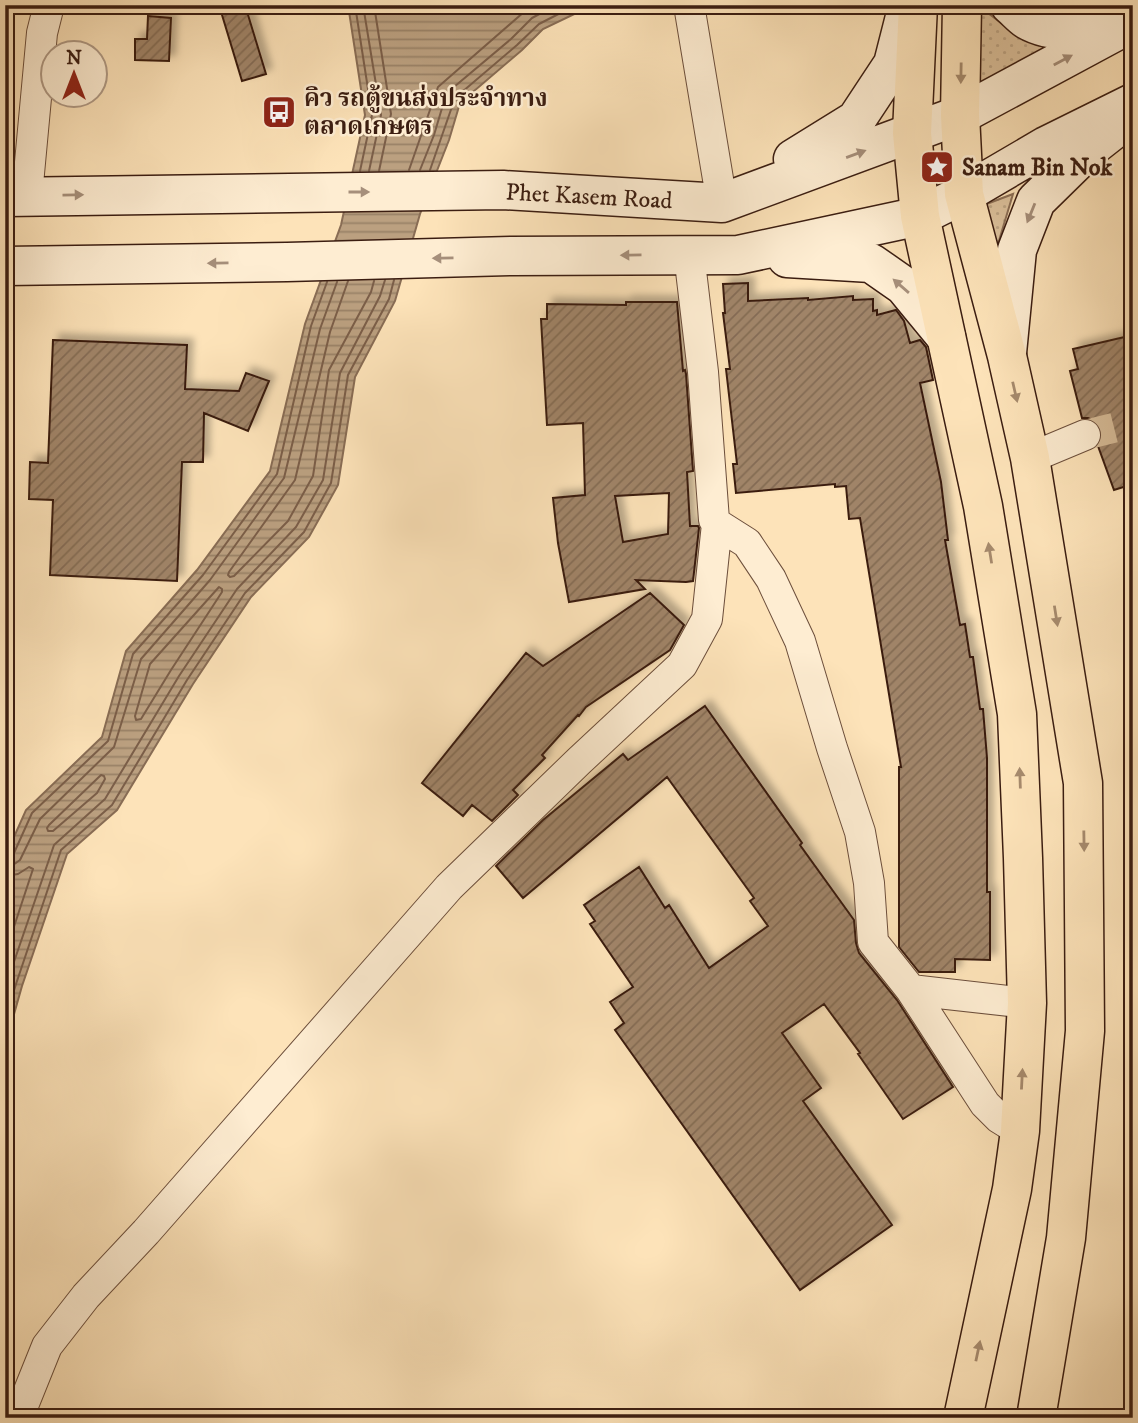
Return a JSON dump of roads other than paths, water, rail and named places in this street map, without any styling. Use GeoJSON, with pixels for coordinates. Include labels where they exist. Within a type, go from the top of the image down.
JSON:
{"type":"FeatureCollection","features":[{"type":"Feature","properties":{"kind":"main road"},"geometry":{"type":"LineString","coordinates":[[722,203],[856,120],[893,64],[908,5]]}},
{"type":"Feature","properties":{"kind":"main road"},"geometry":{"type":"LineString","coordinates":[[918,5],[912,133],[920,216],[983,506],[1017,714],[1027,1003],[1020,1131],[1012,1189],[963,1418]]}},
{"type":"Feature","properties":{"kind":"main road"},"geometry":{"type":"LineString","coordinates":[[962,5],[960,115],[964,194],[1007,356],[1030,458],[1083,783],[1085,1031],[1066,1238],[1037,1418]]}},
{"type":"Feature","properties":{"kind":"main road"},"geometry":{"type":"LineString","coordinates":[[1010,5],[1028,20],[1051,29],[1091,30],[1133,22]]}},
{"type":"Feature","properties":{"kind":"main road","name":"Phet Kasem Road"},"geometry":{"type":"LineString","coordinates":[[16,196],[503,190],[722,203],[960,115],[1133,22]]}},
{"type":"Feature","properties":{"kind":"main road"},"geometry":{"type":"LineString","coordinates":[[738,255],[920,216],[964,194],[1046,146],[1133,103]]}},
{"type":"Feature","properties":{"kind":"main road"},"geometry":{"type":"LineString","coordinates":[[1007,356],[1017,250],[1036,201],[1088,149],[1133,116]]}},
{"type":"Feature","properties":{"kind":"main road"},"geometry":{"type":"LineString","coordinates":[[5,266],[690,254],[871,263],[904,286],[946,337]]}},
{"type":"Feature","properties":{"kind":"street"},"geometry":{"type":"LineString","coordinates":[[16,196],[42,33],[49,5]]}},
{"type":"Feature","properties":{"kind":"street"},"geometry":{"type":"LineString","coordinates":[[689,5],[722,203]]}},
{"type":"Feature","properties":{"kind":"street"},"geometry":{"type":"LineString","coordinates":[[690,254],[703,372],[714,520],[747,544],[771,579],[800,641],[860,832],[869,883],[873,942],[911,990],[985,1104],[999,1118],[1020,1131]]}},
{"type":"Feature","properties":{"kind":"street"},"geometry":{"type":"LineString","coordinates":[[1030,458],[1085,435]]}},
{"type":"Feature","properties":{"kind":"street"},"geometry":{"type":"LineString","coordinates":[[18,1418],[47,1346],[86,1296],[146,1232],[449,887],[682,665],[708,619],[717,524]]}},
{"type":"Feature","properties":{"kind":"street"},"geometry":{"type":"LineString","coordinates":[[911,990],[1027,1003]]}},
{"type":"Feature","properties":{"kind":"water"},"geometry":{"type":"Polygon","coordinates":[[[348,5],[593,5],[543,29],[460,103],[449,140],[420,214],[395,301],[355,377],[338,485],[309,537],[251,597],[193,684],[117,810],[67,854],[22,986],[5,1046],[5,857],[26,810],[102,737],[126,651],[197,570],[270,471],[305,324],[341,225],[365,115],[348,5]]]}},
{"type":"Feature","properties":{"kind":"tunnel"},"geometry":{"type":"LineString","coordinates":[[1085,435],[1133,423]]}},
{"type":"Feature","properties":{"kind":"place","name":"คิว รถตู้ขนส่งประจำทาง ตลาดเกษตร"},"geometry":{"type":"Point","coordinates":[279,112]}},
{"type":"Feature","properties":{"kind":"place","name":"Sanam Bin Nok"},"geometry":{"type":"Point","coordinates":[937,167]}}]}
